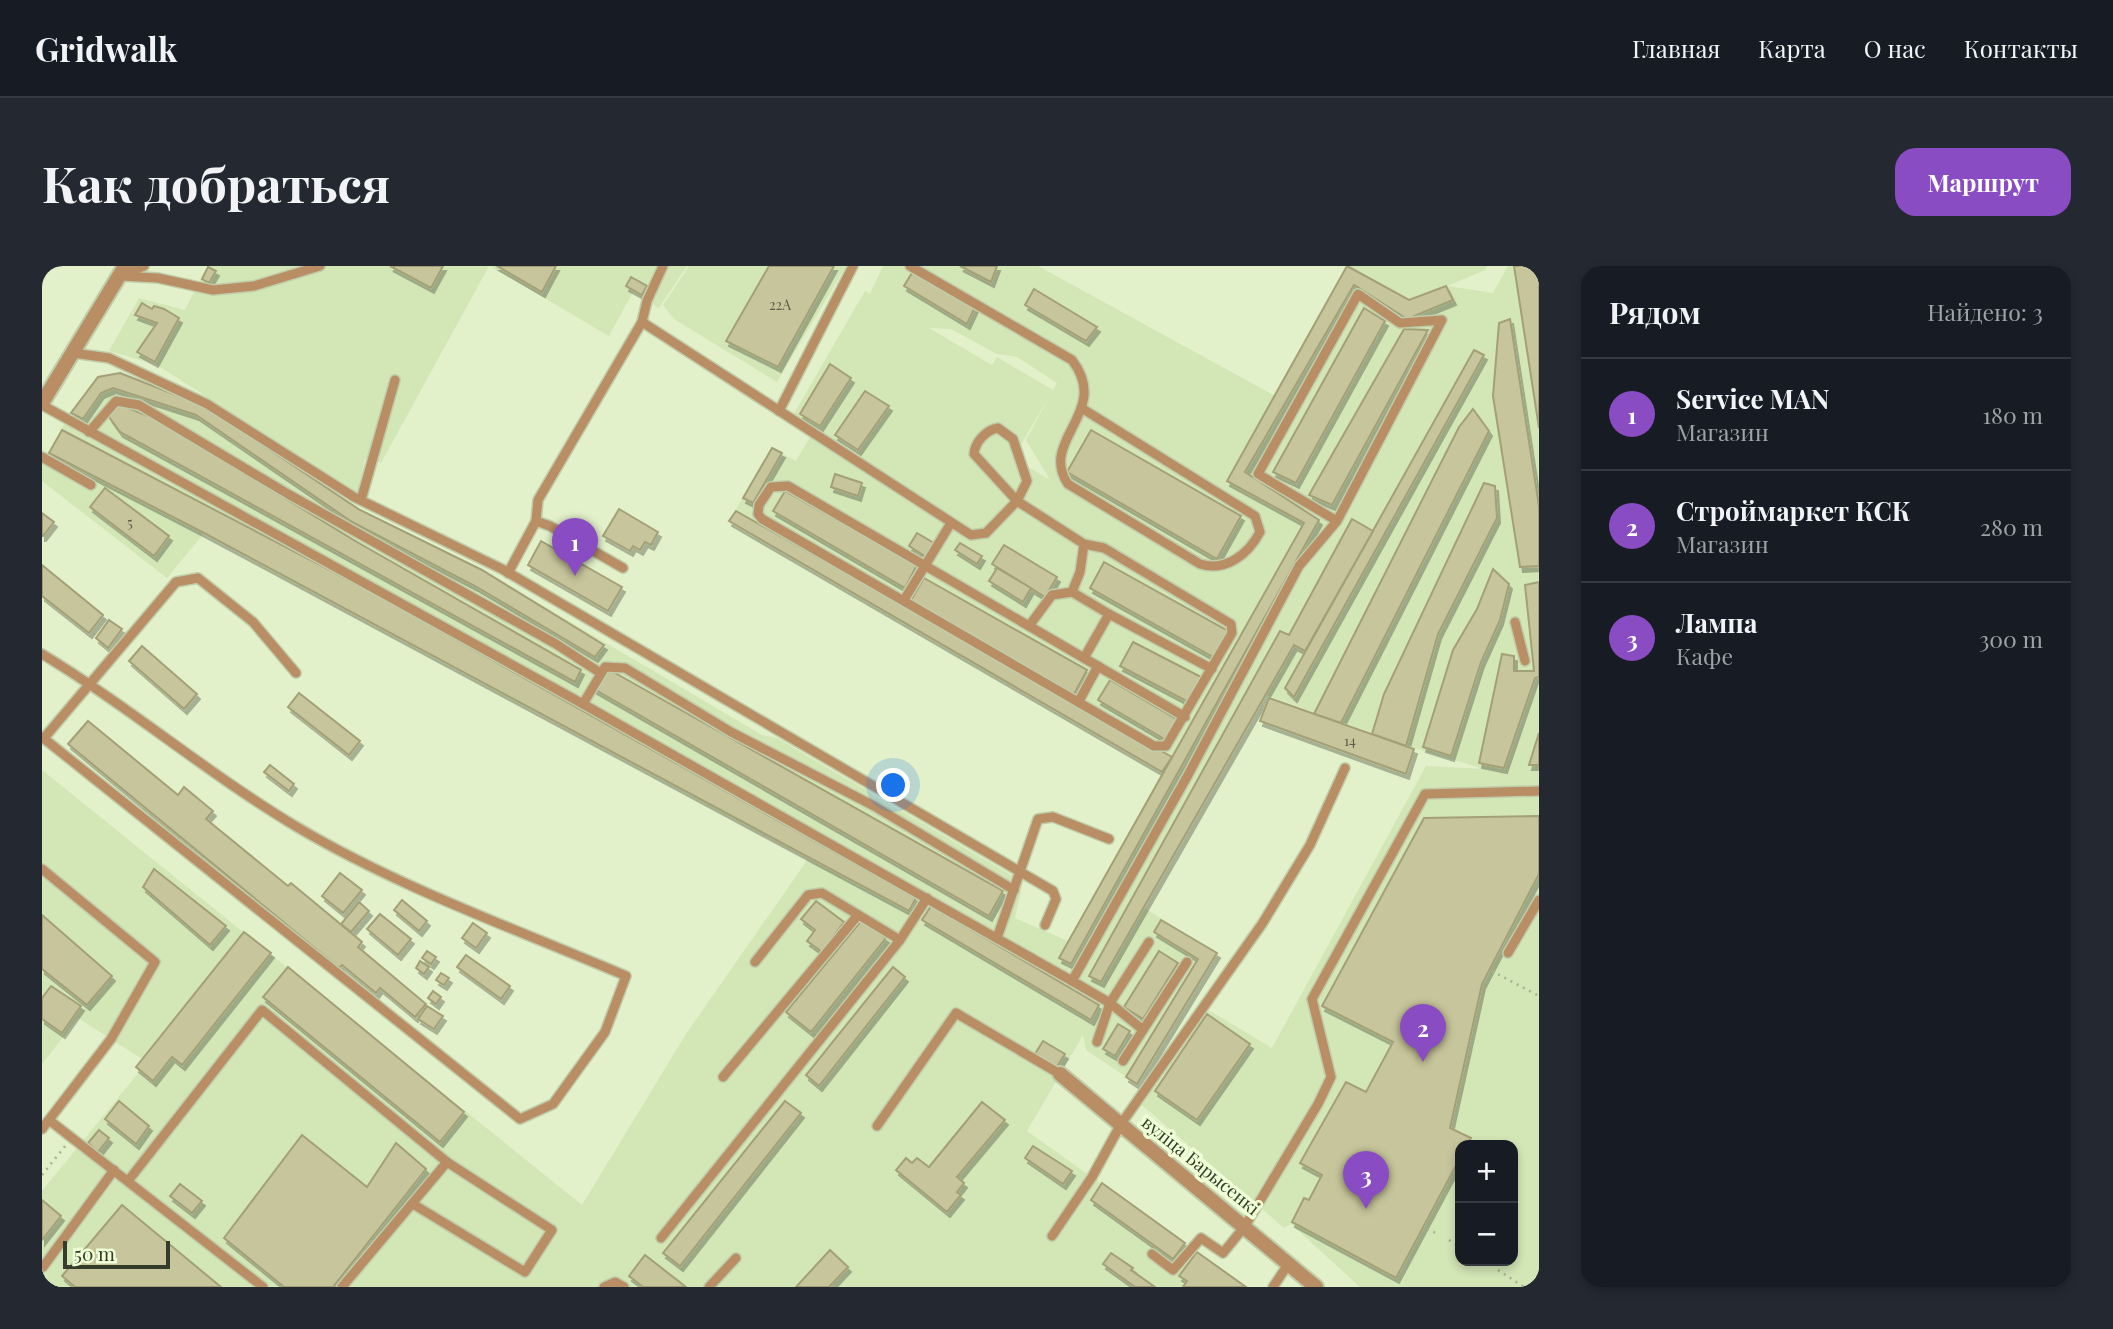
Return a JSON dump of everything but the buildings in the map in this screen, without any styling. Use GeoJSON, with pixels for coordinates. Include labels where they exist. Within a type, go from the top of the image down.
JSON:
{"type":"FeatureCollection","features":[{"type":"Feature","properties":{"kind":"street"},"geometry":{"type":"LineString","coordinates":[[42,404],[120,269]]}},
{"type":"Feature","properties":{"kind":"street","name":"вуліца Барысенкі"},"geometry":{"type":"LineString","coordinates":[[1060,1074],[1316,1287]]}},
{"type":"Feature","properties":{"kind":"lane"},"geometry":{"type":"LineString","coordinates":[[120,269],[144,266]]}},
{"type":"Feature","properties":{"kind":"lane"},"geometry":{"type":"LineString","coordinates":[[120,269],[213,290],[254,286],[320,266]]}},
{"type":"Feature","properties":{"kind":"lane"},"geometry":{"type":"LineString","coordinates":[[508,573],[536,521],[538,500],[642,322],[647,301],[663,266]]}},
{"type":"Feature","properties":{"kind":"lane"},"geometry":{"type":"LineString","coordinates":[[779,411],[853,266]]}},
{"type":"Feature","properties":{"kind":"lane"},"geometry":{"type":"LineString","coordinates":[[909,266],[1072,360],[1082,373],[1083,410],[1060,452],[1061,475],[1068,484],[1200,564],[1212,568],[1229,565],[1256,540],[1260,532],[1255,516],[1083,410]]}},
{"type":"Feature","properties":{"kind":"lane"},"geometry":{"type":"LineString","coordinates":[[1072,981],[1188,775],[1299,566],[1337,521],[1442,320],[1400,323],[1358,294],[1258,474],[1337,521]]}},
{"type":"Feature","properties":{"kind":"lane"},"geometry":{"type":"LineString","coordinates":[[642,322],[971,535],[986,533],[1017,501],[1027,481],[1013,439],[1006,431],[990,429],[980,440],[974,454],[1017,501],[1084,544],[1104,548],[1231,624],[1232,633],[1185,717],[1170,743],[1160,747],[762,519],[758,514],[759,505],[771,487],[788,486],[923,567],[1185,717]]}},
{"type":"Feature","properties":{"kind":"lane"},"geometry":{"type":"LineString","coordinates":[[73,353],[109,358],[207,404],[361,500],[508,573],[1020,872],[1056,894],[1045,925]]}},
{"type":"Feature","properties":{"kind":"lane"},"geometry":{"type":"LineString","coordinates":[[361,500],[395,380]]}},
{"type":"Feature","properties":{"kind":"lane"},"geometry":{"type":"LineString","coordinates":[[89,432],[116,401],[139,405],[288,494],[556,644],[599,672]]}},
{"type":"Feature","properties":{"kind":"lane"},"geometry":{"type":"LineString","coordinates":[[42,404],[927,898],[1110,1003],[1142,1030]]}},
{"type":"Feature","properties":{"kind":"lane"},"geometry":{"type":"LineString","coordinates":[[42,457],[91,485]]}},
{"type":"Feature","properties":{"kind":"lane"},"geometry":{"type":"LineString","coordinates":[[536,521],[623,568]]}},
{"type":"Feature","properties":{"kind":"lane"},"geometry":{"type":"LineString","coordinates":[[904,600],[951,523]]}},
{"type":"Feature","properties":{"kind":"lane"},"geometry":{"type":"LineString","coordinates":[[1072,592],[1080,572],[1084,544]]}},
{"type":"Feature","properties":{"kind":"lane"},"geometry":{"type":"LineString","coordinates":[[42,654],[90,682],[234,789],[300,829],[435,895],[626,976],[605,1032],[553,1104],[520,1119],[43,738],[90,682],[176,582],[198,579],[253,622],[296,673]]}},
{"type":"Feature","properties":{"kind":"lane"},"geometry":{"type":"LineString","coordinates":[[1029,626],[1056,592],[1072,592],[1212,669]]}},
{"type":"Feature","properties":{"kind":"lane"},"geometry":{"type":"LineString","coordinates":[[1084,658],[1109,614]]}},
{"type":"Feature","properties":{"kind":"lane"},"geometry":{"type":"LineString","coordinates":[[1515,622],[1525,661]]}},
{"type":"Feature","properties":{"kind":"lane"},"geometry":{"type":"LineString","coordinates":[[583,704],[599,672],[610,665],[625,668],[731,732],[874,806],[1014,890]]}},
{"type":"Feature","properties":{"kind":"lane"},"geometry":{"type":"LineString","coordinates":[[1079,701],[1098,666]]}},
{"type":"Feature","properties":{"kind":"lane"},"geometry":{"type":"LineString","coordinates":[[1052,1236],[1092,1177],[1121,1124],[1262,924],[1310,845],[1345,768]]}},
{"type":"Feature","properties":{"kind":"lane"},"geometry":{"type":"LineString","coordinates":[[1152,1254],[1173,1270],[1201,1238],[1223,1253],[1245,1226],[1318,1104],[1331,1077],[1312,999],[1425,794],[1539,791]]}},
{"type":"Feature","properties":{"kind":"lane"},"geometry":{"type":"LineString","coordinates":[[997,938],[1034,825],[1045,816],[1109,839]]}},
{"type":"Feature","properties":{"kind":"lane"},"geometry":{"type":"LineString","coordinates":[[42,869],[155,962],[111,1039],[42,1129]]}},
{"type":"Feature","properties":{"kind":"lane"},"geometry":{"type":"LineString","coordinates":[[755,962],[808,895],[822,893],[900,940]]}},
{"type":"Feature","properties":{"kind":"lane"},"geometry":{"type":"LineString","coordinates":[[661,1238],[900,940],[927,898]]}},
{"type":"Feature","properties":{"kind":"lane"},"geometry":{"type":"LineString","coordinates":[[1508,953],[1539,900]]}},
{"type":"Feature","properties":{"kind":"lane"},"geometry":{"type":"LineString","coordinates":[[723,1077],[858,915]]}},
{"type":"Feature","properties":{"kind":"lane"},"geometry":{"type":"LineString","coordinates":[[1097,1042],[1110,1003],[1149,942]]}},
{"type":"Feature","properties":{"kind":"lane"},"geometry":{"type":"LineString","coordinates":[[1124,1061],[1187,962]]}},
{"type":"Feature","properties":{"kind":"lane"},"geometry":{"type":"LineString","coordinates":[[128,1181],[262,1010],[447,1163],[552,1230],[525,1272],[413,1203]]}},
{"type":"Feature","properties":{"kind":"lane"},"geometry":{"type":"LineString","coordinates":[[877,1126],[956,1013],[1060,1074]]}},
{"type":"Feature","properties":{"kind":"lane"},"geometry":{"type":"LineString","coordinates":[[49,1120],[263,1287]]}},
{"type":"Feature","properties":{"kind":"lane"},"geometry":{"type":"LineString","coordinates":[[342,1287],[447,1163]]}},
{"type":"Feature","properties":{"kind":"lane"},"geometry":{"type":"LineString","coordinates":[[43,1267],[114,1170]]}},
{"type":"Feature","properties":{"kind":"lane"},"geometry":{"type":"LineString","coordinates":[[709,1287],[736,1258]]}},
{"type":"Feature","properties":{"kind":"lane"},"geometry":{"type":"LineString","coordinates":[[1273,1287],[1289,1263]]}},
{"type":"Feature","properties":{"kind":"lane"},"geometry":{"type":"LineString","coordinates":[[604,1287],[615,1282],[624,1287]]}},
{"type":"Feature","properties":{"kind":"path"},"geometry":{"type":"LineString","coordinates":[[1492,971],[1539,996]]}},
{"type":"Feature","properties":{"kind":"path"},"geometry":{"type":"LineString","coordinates":[[42,1175],[72,1137]]}},
{"type":"Feature","properties":{"kind":"path"},"geometry":{"type":"LineString","coordinates":[[1427,1229],[1437,1234]]}},
{"type":"Feature","properties":{"kind":"path"},"geometry":{"type":"LineString","coordinates":[[1449,1240],[1455,1244]]}},
{"type":"Feature","properties":{"kind":"path"},"geometry":{"type":"LineString","coordinates":[[1498,1270],[1524,1287]]}},
{"type":"Feature","properties":{"kind":"shaded area"},"geometry":{"type":"Polygon","coordinates":[[[207,266],[489,266],[381,463],[365,459],[358,494],[157,365],[109,351],[139,298],[185,310],[207,266]]]}},
{"type":"Feature","properties":{"kind":"shaded area"},"geometry":{"type":"Polygon","coordinates":[[[490,266],[687,266],[659,308],[633,292],[609,336],[490,266]]]}},
{"type":"Feature","properties":{"kind":"shaded area"},"geometry":{"type":"Polygon","coordinates":[[[689,266],[846,266],[777,382],[674,319],[663,305],[689,266]]]}},
{"type":"Feature","properties":{"kind":"shaded area"},"geometry":{"type":"Polygon","coordinates":[[[883,266],[1038,266],[1275,396],[1347,266],[1487,266],[1485,270],[1447,286],[1493,293],[1508,266],[1539,266],[1539,1279],[1534,1287],[1360,1287],[1291,1224],[1284,1228],[1142,1105],[1207,1009],[1272,1048],[1426,766],[1484,769],[1414,748],[1263,694],[1143,907],[1217,953],[1137,1084],[1086,1050],[1083,1035],[1027,1131],[1246,1287],[42,1287],[42,1191],[140,1071],[136,1067],[142,1059],[78,1018],[42,1064],[42,770],[582,1205],[686,1034],[808,859],[204,533],[167,578],[42,481],[42,462],[71,413],[98,377],[120,373],[204,406],[360,510],[482,570],[762,735],[777,738],[1023,882],[1015,918],[1068,941],[1162,772],[729,521],[772,448],[796,461],[814,430],[792,417],[865,291],[870,294],[883,266]],[[929,328],[992,365],[997,357],[1053,390],[1057,383],[1017,357],[997,354],[951,329],[929,328]],[[1049,397],[1013,458],[1050,480],[1026,440],[1049,397]]]}},
{"type":"Feature","properties":{"kind":"place","name":"Service MAN"},"geometry":{"type":"Point","coordinates":[575,576]}},
{"type":"Feature","properties":{"kind":"place","name":"Строймаркет КСК"},"geometry":{"type":"Point","coordinates":[1423,1062]}},
{"type":"Feature","properties":{"kind":"place","name":"Лампа"},"geometry":{"type":"Point","coordinates":[1366,1209]}}]}
